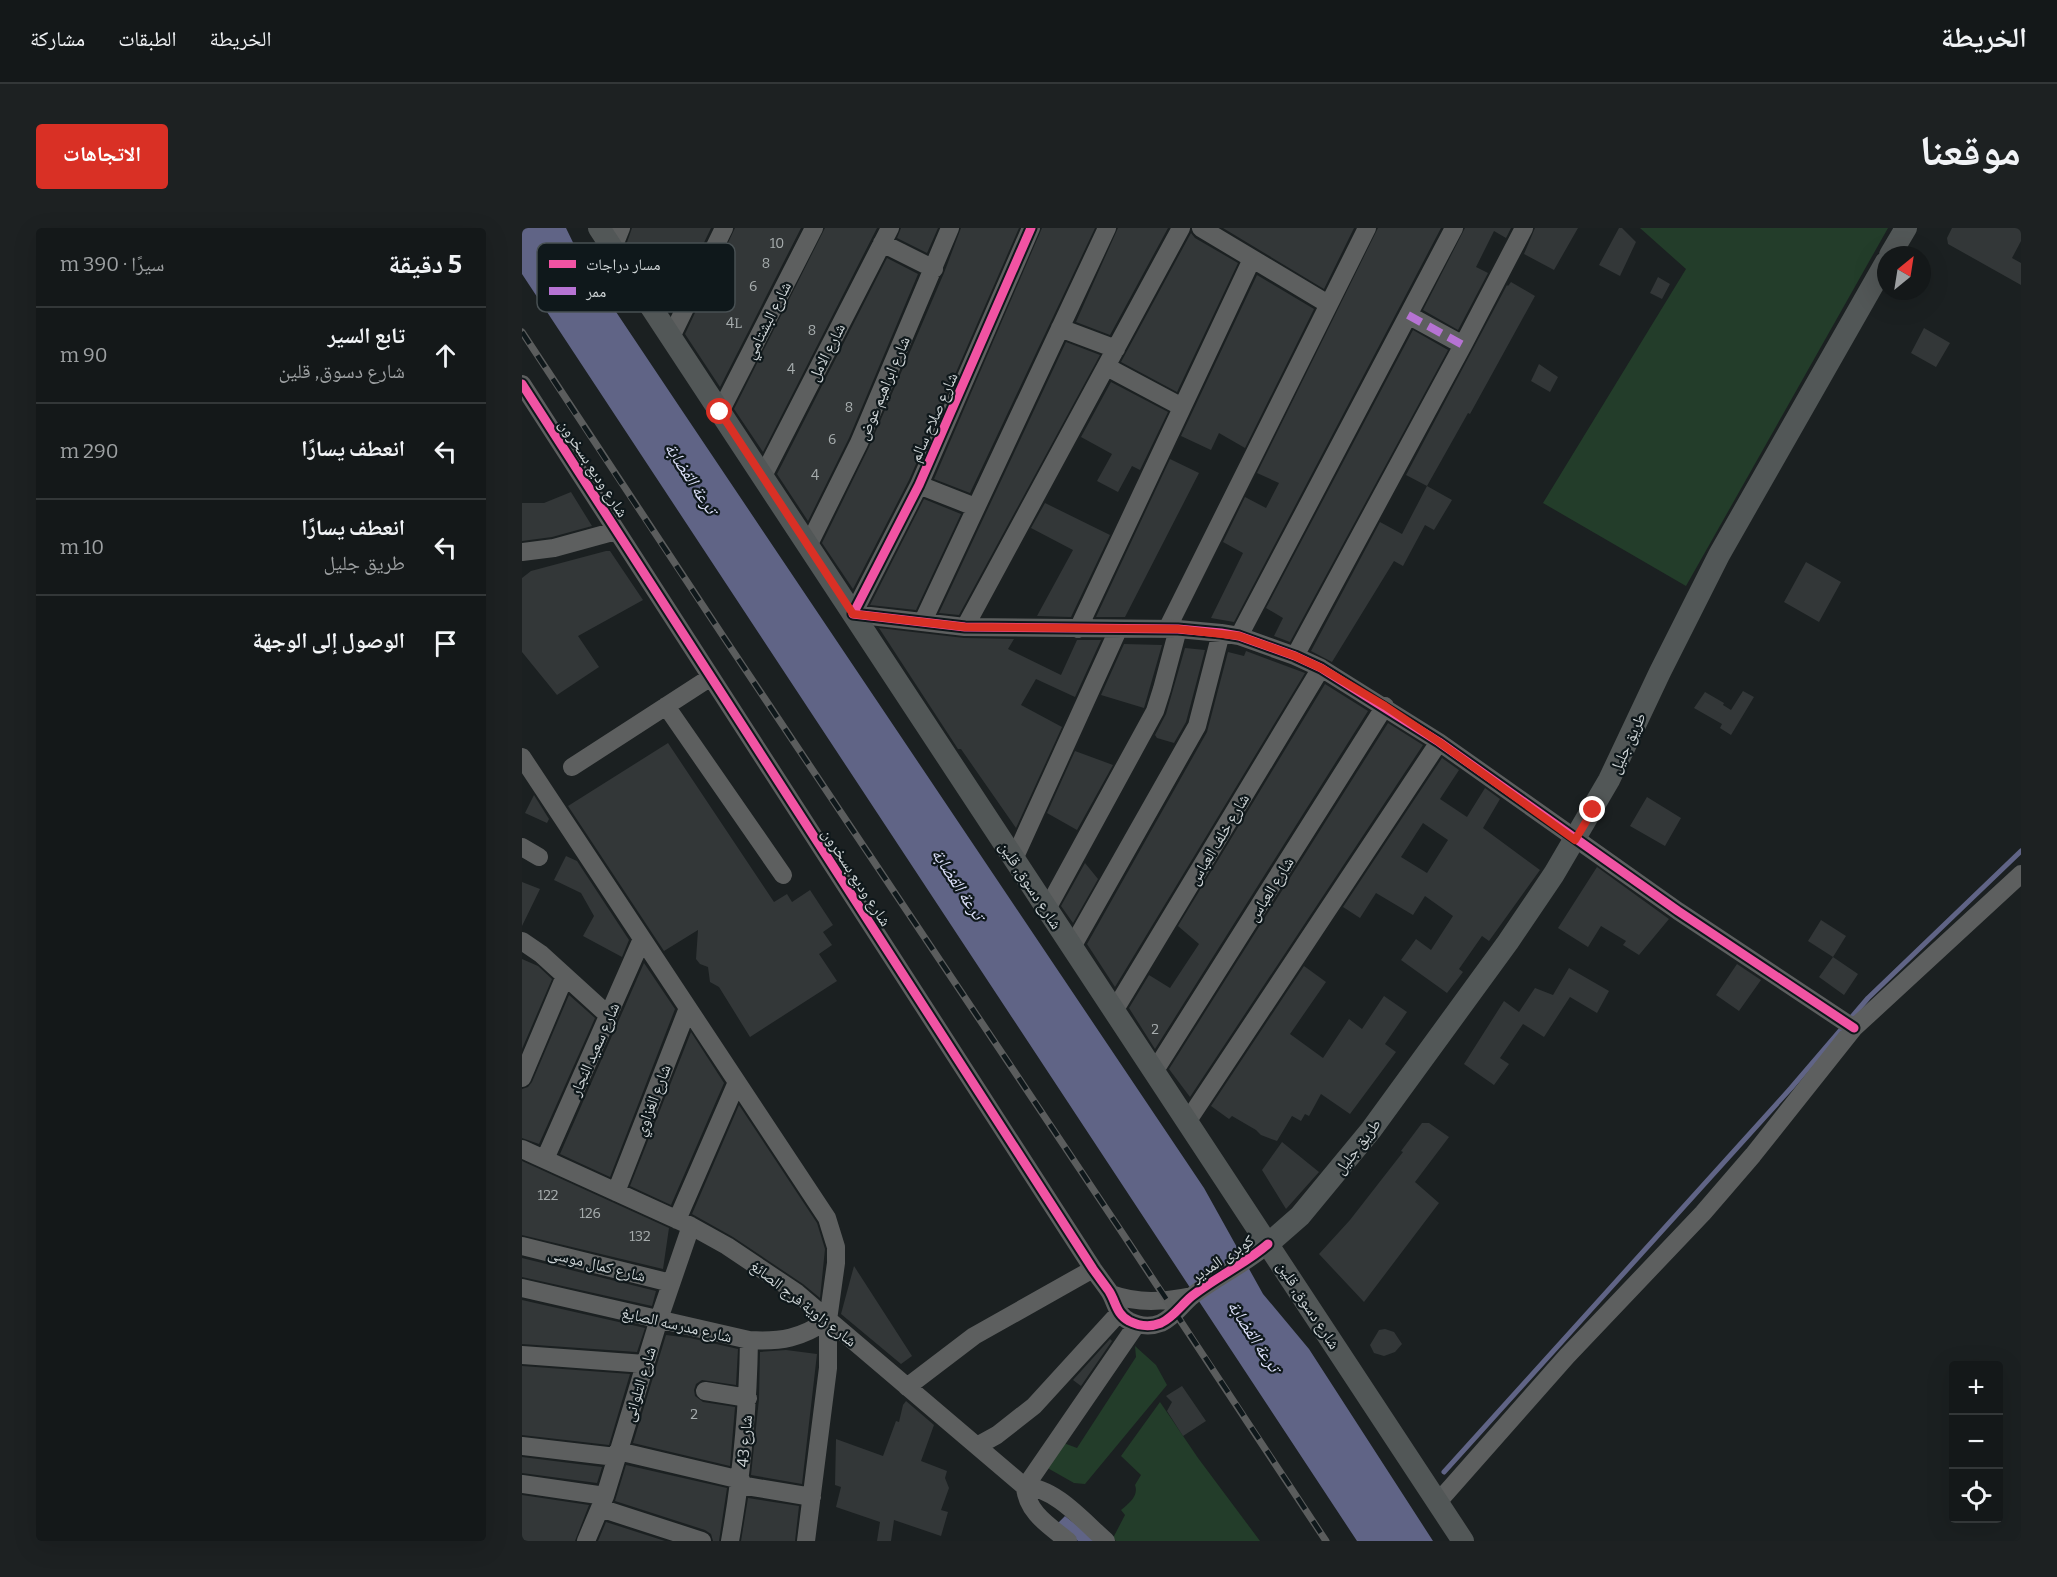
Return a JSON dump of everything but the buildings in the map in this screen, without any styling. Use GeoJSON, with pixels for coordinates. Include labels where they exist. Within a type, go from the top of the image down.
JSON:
{"type":"FeatureCollection","features":[{"type":"Feature","properties":{"kind":"main road","name":"شارع دسوق, قلين"},"geometry":{"type":"LineString","coordinates":[[599,228],[617,238]]}},
{"type":"Feature","properties":{"kind":"main road"},"geometry":{"type":"LineString","coordinates":[[1895,246],[1906,228]]}},
{"type":"Feature","properties":{"kind":"main road","name":"طريق جليل"},"geometry":{"type":"LineString","coordinates":[[1260,1250],[1300,1216],[1371,1130],[1508,942],[1575,840],[1609,780],[1719,555],[1877,278]]}},
{"type":"Feature","properties":{"kind":"main road","name":"شارع دسوق, قلين"},"geometry":{"type":"LineString","coordinates":[[658,312],[720,412],[1187,1122],[1260,1250],[1438,1502],[1463,1541]]}},
{"type":"Feature","properties":{"kind":"street"},"geometry":{"type":"LineString","coordinates":[[717,243],[724,228]]}},
{"type":"Feature","properties":{"kind":"street","name":"شارع البشتامي"},"geometry":{"type":"LineString","coordinates":[[720,412],[814,228]]}},
{"type":"Feature","properties":{"kind":"street","name":"شارع ابراهيم عوض"},"geometry":{"type":"LineString","coordinates":[[808,546],[852,460],[950,228]]}},
{"type":"Feature","properties":{"kind":"street","name":"شارع صلاح سالم"},"geometry":{"type":"LineString","coordinates":[[853,614],[919,485],[1031,228]]}},
{"type":"Feature","properties":{"kind":"street"},"geometry":{"type":"LineString","coordinates":[[923,621],[1107,228]]}},
{"type":"Feature","properties":{"kind":"street"},"geometry":{"type":"LineString","coordinates":[[965,627],[1181,228]]}},
{"type":"Feature","properties":{"kind":"street"},"geometry":{"type":"LineString","coordinates":[[1201,228],[1328,304]]}},
{"type":"Feature","properties":{"kind":"street"},"geometry":{"type":"LineString","coordinates":[[1047,909],[1155,711],[1172,629],[1328,304],[1367,228]]}},
{"type":"Feature","properties":{"kind":"street"},"geometry":{"type":"LineString","coordinates":[[1239,636],[1454,228]]}},
{"type":"Feature","properties":{"kind":"street"},"geometry":{"type":"LineString","coordinates":[[1295,656],[1524,228]]}},
{"type":"Feature","properties":{"kind":"street"},"geometry":{"type":"LineString","coordinates":[[886,236],[934,269]]}},
{"type":"Feature","properties":{"kind":"street","name":"شارع الامل"},"geometry":{"type":"LineString","coordinates":[[763,476],[886,236]]}},
{"type":"Feature","properties":{"kind":"street"},"geometry":{"type":"LineString","coordinates":[[1078,629],[1252,259]]}},
{"type":"Feature","properties":{"kind":"street"},"geometry":{"type":"LineString","coordinates":[[672,337],[684,312]]}},
{"type":"Feature","properties":{"kind":"street"},"geometry":{"type":"LineString","coordinates":[[1408,315],[1463,345]]}},
{"type":"Feature","properties":{"kind":"street"},"geometry":{"type":"LineString","coordinates":[[1060,328],[1116,349]]}},
{"type":"Feature","properties":{"kind":"street"},"geometry":{"type":"LineString","coordinates":[[1107,367],[1182,407]]}},
{"type":"Feature","properties":{"kind":"street","name":"شارع وديع بسخرون"},"geometry":{"type":"LineString","coordinates":[[522,384],[1111,1294],[1119,1313]]}},
{"type":"Feature","properties":{"kind":"street"},"geometry":{"type":"LineString","coordinates":[[919,485],[975,507]]}},
{"type":"Feature","properties":{"kind":"street"},"geometry":{"type":"LineString","coordinates":[[522,552],[554,548],[616,531]]}},
{"type":"Feature","properties":{"kind":"street"},"geometry":{"type":"LineString","coordinates":[[853,614],[965,627],[1172,629],[1221,633],[1239,636],[1295,656],[1321,668],[1385,706],[1678,911],[1854,1028]]}},
{"type":"Feature","properties":{"kind":"street"},"geometry":{"type":"LineString","coordinates":[[1014,859],[1118,630]]}},
{"type":"Feature","properties":{"kind":"street"},"geometry":{"type":"LineString","coordinates":[[1072,947],[1197,726],[1221,633]]}},
{"type":"Feature","properties":{"kind":"street","name":"شارع خلف العباس"},"geometry":{"type":"LineString","coordinates":[[1114,1011],[1321,668]]}},
{"type":"Feature","properties":{"kind":"street"},"geometry":{"type":"LineString","coordinates":[[572,766],[711,677]]}},
{"type":"Feature","properties":{"kind":"street"},"geometry":{"type":"LineString","coordinates":[[666,706],[783,874]]}},
{"type":"Feature","properties":{"kind":"street","name":"شارع العباس"},"geometry":{"type":"LineString","coordinates":[[1154,1072],[1385,706]]}},
{"type":"Feature","properties":{"kind":"street"},"geometry":{"type":"LineString","coordinates":[[1187,1122],[1439,742]]}},
{"type":"Feature","properties":{"kind":"street"},"geometry":{"type":"LineString","coordinates":[[522,757],[827,1218],[832,1232],[836,1263],[828,1320],[828,1368],[806,1541]]}},
{"type":"Feature","properties":{"kind":"street"},"geometry":{"type":"LineString","coordinates":[[522,847],[539,857]]}},
{"type":"Feature","properties":{"kind":"street"},"geometry":{"type":"LineString","coordinates":[[1438,1502],[1567,1356],[1703,1213],[1753,1155],[1854,1028],[2021,874]]}},
{"type":"Feature","properties":{"kind":"street","name":"شارع سعيد النجار"},"geometry":{"type":"LineString","coordinates":[[545,1159],[642,939]]}},
{"type":"Feature","properties":{"kind":"street"},"geometry":{"type":"LineString","coordinates":[[522,941],[541,954],[608,1015]]}},
{"type":"Feature","properties":{"kind":"street"},"geometry":{"type":"LineString","coordinates":[[522,1078],[566,976]]}},
{"type":"Feature","properties":{"kind":"street","name":"شارع الغزاوي"},"geometry":{"type":"LineString","coordinates":[[616,1192],[688,1008]]}},
{"type":"Feature","properties":{"kind":"street","name":"شارع التلوانى"},"geometry":{"type":"LineString","coordinates":[[586,1541],[602,1502],[671,1283],[684,1223],[737,1082]]}},
{"type":"Feature","properties":{"kind":"street","name":"شارع زاوية فرج الصائغ"},"geometry":{"type":"LineString","coordinates":[[522,1149],[684,1223],[728,1246],[797,1293],[1025,1487],[1028,1505],[1068,1541]]}},
{"type":"Feature","properties":{"kind":"street","name":"شارع كمال موسى"},"geometry":{"type":"LineString","coordinates":[[522,1246],[671,1283]]}},
{"type":"Feature","properties":{"kind":"street","name":"كوبرى المدير"},"geometry":{"type":"LineString","coordinates":[[1192,1296],[1260,1250]]}},
{"type":"Feature","properties":{"kind":"street"},"geometry":{"type":"LineString","coordinates":[[907,1387],[974,1336],[1093,1269]]}},
{"type":"Feature","properties":{"kind":"street","name":"شارع مدرسه الصايغ"},"geometry":{"type":"LineString","coordinates":[[522,1288],[749,1340],[771,1342],[792,1339],[828,1320]]}},
{"type":"Feature","properties":{"kind":"street"},"geometry":{"type":"LineString","coordinates":[[1111,1294],[1147,1302],[1192,1296]]}},
{"type":"Feature","properties":{"kind":"street"},"geometry":{"type":"LineString","coordinates":[[977,1446],[1016,1421],[1034,1406],[1119,1313],[1128,1320],[1148,1326],[1168,1319],[1192,1296]]}},
{"type":"Feature","properties":{"kind":"street"},"geometry":{"type":"LineString","coordinates":[[1025,1487],[1137,1324]]}},
{"type":"Feature","properties":{"kind":"street","name":"شارع 43"},"geometry":{"type":"LineString","coordinates":[[730,1541],[741,1482],[748,1398],[749,1340]]}},
{"type":"Feature","properties":{"kind":"street"},"geometry":{"type":"LineString","coordinates":[[522,1355],[645,1364]]}},
{"type":"Feature","properties":{"kind":"street"},"geometry":{"type":"LineString","coordinates":[[705,1391],[748,1398]]}},
{"type":"Feature","properties":{"kind":"street"},"geometry":{"type":"LineString","coordinates":[[522,1446],[617,1454],[812,1497]]}},
{"type":"Feature","properties":{"kind":"street"},"geometry":{"type":"LineString","coordinates":[[522,1484],[602,1502],[702,1541]]}},
{"type":"Feature","properties":{"kind":"street","name":"شارع زاوية فرج الصائغ"},"geometry":{"type":"LineString","coordinates":[[1025,1487],[1034,1487],[1051,1494],[1106,1541]]}},
{"type":"Feature","properties":{"kind":"green space"},"geometry":{"type":"Polygon","coordinates":[[[1640,228],[1888,228],[1686,586],[1543,503],[1686,269],[1640,228]]]}},
{"type":"Feature","properties":{"kind":"green space"},"geometry":{"type":"Polygon","coordinates":[[[1135,1346],[1156,1365],[1167,1385],[1085,1484],[1074,1483],[1044,1466],[1061,1442],[1077,1448],[1136,1357],[1135,1346]]]}},
{"type":"Feature","properties":{"kind":"green space"},"geometry":{"type":"Polygon","coordinates":[[[1160,1402],[1198,1458],[1260,1541],[1116,1541],[1113,1538],[1125,1515],[1121,1510],[1136,1493],[1135,1485],[1141,1475],[1121,1456],[1160,1402]]]}},
{"type":"Feature","properties":{"kind":"water"},"geometry":{"type":"Polygon","coordinates":[[[522,228],[566,228],[573,243],[537,243],[537,297],[522,274],[522,228]]]}},
{"type":"Feature","properties":{"kind":"water","name":"ترعة القضابة"},"geometry":{"type":"Polygon","coordinates":[[[547,312],[616,312],[1204,1188],[1263,1294],[1309,1349],[1433,1541],[1357,1541],[547,312]]]}},
{"type":"Feature","properties":{"kind":"water"},"geometry":{"type":"Polygon","coordinates":[[[1065,1516],[1097,1541],[1078,1541],[1058,1523],[1065,1516]]]}},
{"type":"Feature","properties":{"kind":"waterway"},"geometry":{"type":"LineString","coordinates":[[1444,1472],[1791,1088],[1868,998],[2021,851]]}},
{"type":"Feature","properties":{"kind":"railway"},"geometry":{"type":"LineString","coordinates":[[522,332],[1326,1541]]}},
{"type":"Feature","properties":{"kind":"marked path"},"geometry":{"type":"LineString","coordinates":[[1408,315],[1463,345]]}},
{"type":"Feature","properties":{"kind":"cycle path"},"geometry":{"type":"LineString","coordinates":[[1031,228],[919,485],[853,614],[965,627],[1178,629],[1221,633],[1239,636],[1295,656],[1321,668],[1439,742],[1678,911],[1854,1028]]}},
{"type":"Feature","properties":{"kind":"cycle path"},"geometry":{"type":"LineString","coordinates":[[522,384],[1109,1291],[1121,1315],[1141,1325],[1161,1323],[1170,1318],[1201,1289],[1268,1244]]}},
{"type":"Feature","properties":{"kind":"route"},"geometry":{"type":"LineString","coordinates":[[720,412],[853,614],[965,627],[1178,629],[1239,636],[1321,668],[1385,706],[1575,840],[1593,810]]}}]}
